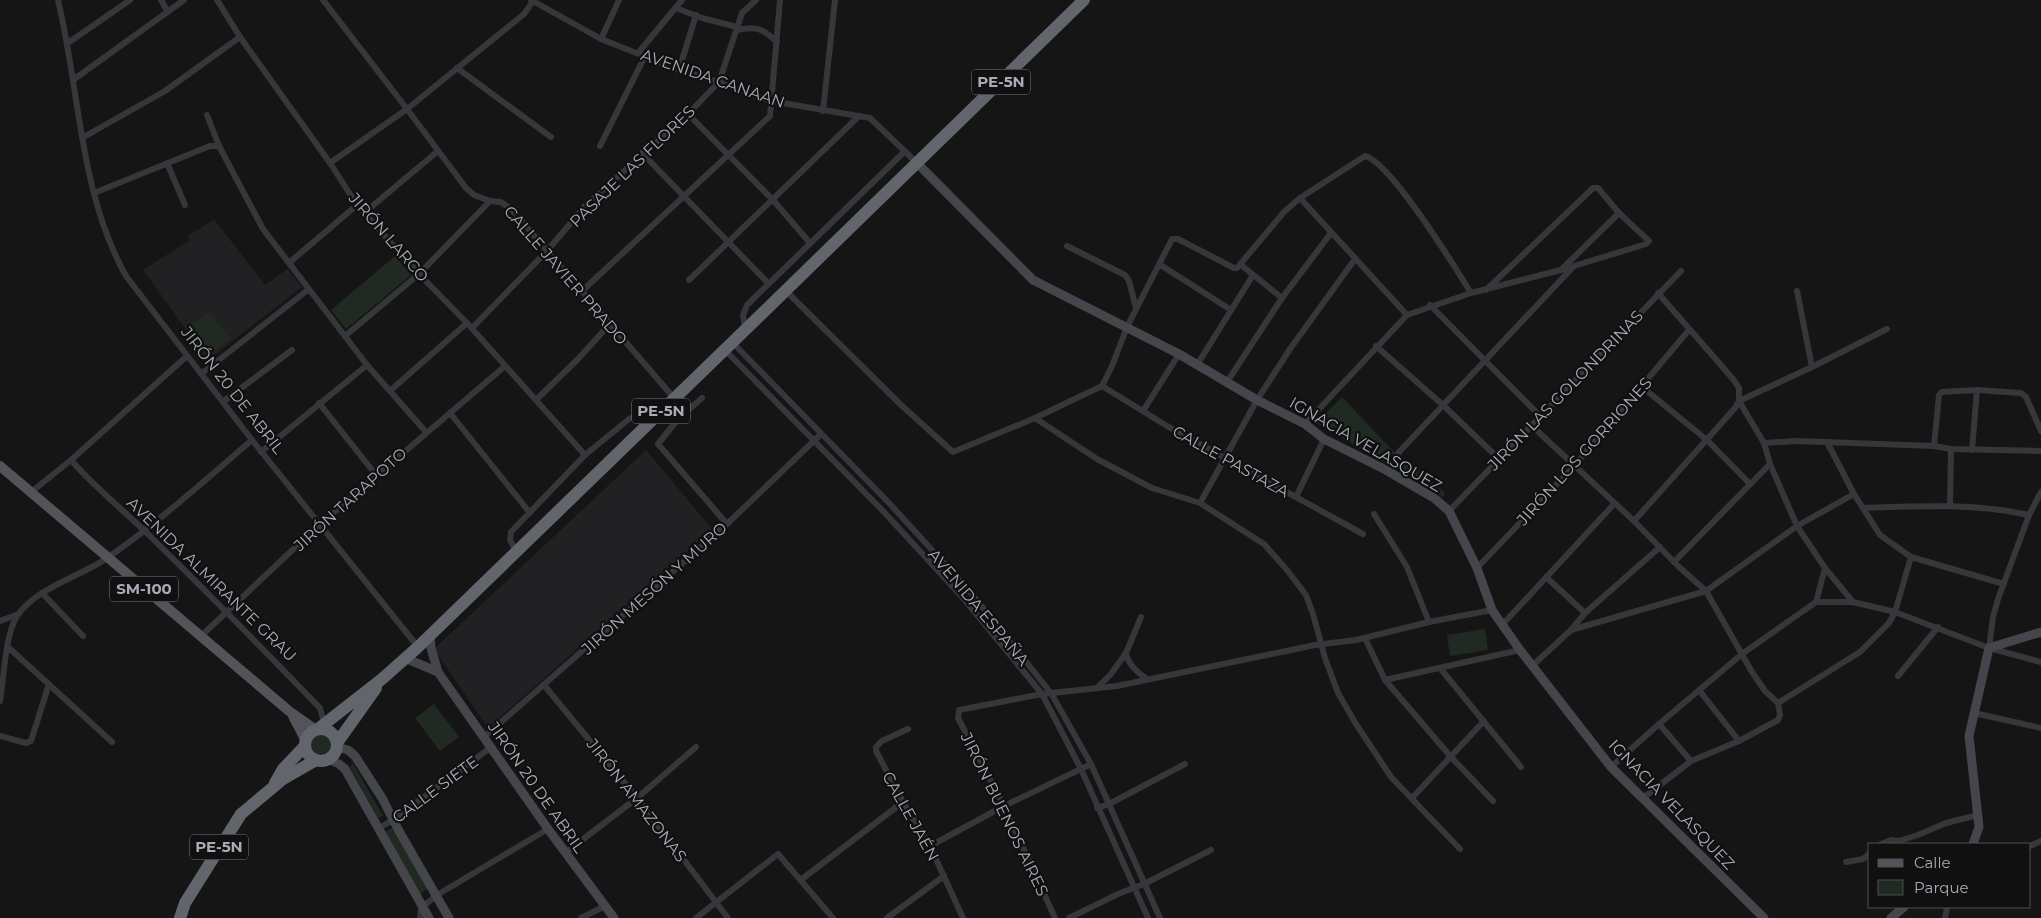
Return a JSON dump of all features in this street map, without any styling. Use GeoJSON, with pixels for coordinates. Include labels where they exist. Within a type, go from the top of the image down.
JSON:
{"type":"FeatureCollection","features":[{"type":"Feature","properties":{"kind":"highway","name":"PE-5N"},"geometry":{"type":"LineString","coordinates":[[272,787],[283,769],[305,744],[310,733],[382,680],[418,647],[786,292],[1084,0]]}},
{"type":"Feature","properties":{"kind":"highway","name":"PE-5N"},"geometry":{"type":"LineString","coordinates":[[180,918],[185,902],[241,814],[272,787],[335,752],[337,745],[382,680]]}},
{"type":"Feature","properties":{"kind":"highway"},"geometry":{"type":"LineString","coordinates":[[320,727],[332,734],[337,745]]}},
{"type":"Feature","properties":{"kind":"highway"},"geometry":{"type":"LineString","coordinates":[[305,744],[307,752],[322,760]]}},
{"type":"Feature","properties":{"kind":"main road","name":"IGNACIA VELASQUEZ"},"geometry":{"type":"LineString","coordinates":[[917,163],[1032,280],[1127,326],[1179,354],[1257,400],[1305,424],[1324,439],[1386,470],[1434,498],[1449,511],[1477,568],[1492,610],[1532,666],[1611,767],[1764,918]]}},
{"type":"Feature","properties":{"kind":"main road","name":"SM-100"},"geometry":{"type":"LineString","coordinates":[[0,466],[200,637],[290,711],[320,727]]}},
{"type":"Feature","properties":{"kind":"main road"},"geometry":{"type":"LineString","coordinates":[[1974,843],[1979,828],[1969,736],[1989,648],[2041,632]]}},
{"type":"Feature","properties":{"kind":"main road"},"geometry":{"type":"LineString","coordinates":[[430,635],[431,648],[438,672]]}},
{"type":"Feature","properties":{"kind":"main road"},"geometry":{"type":"LineString","coordinates":[[405,658],[438,672]]}},
{"type":"Feature","properties":{"kind":"main road","name":"JIRÓN 20 DE ABRIL"},"geometry":{"type":"LineString","coordinates":[[438,672],[548,830],[614,918]]}},
{"type":"Feature","properties":{"kind":"main road","name":"SM-100"},"geometry":{"type":"LineString","coordinates":[[290,711],[305,744]]}},
{"type":"Feature","properties":{"kind":"main road"},"geometry":{"type":"LineString","coordinates":[[337,745],[356,756],[382,798],[449,918]]}},
{"type":"Feature","properties":{"kind":"main road"},"geometry":{"type":"LineString","coordinates":[[322,760],[339,764],[345,770],[429,918]]}},
{"type":"Feature","properties":{"kind":"main road"},"geometry":{"type":"LineString","coordinates":[[1890,918],[1903,908]]}},
{"type":"Feature","properties":{"kind":"street","name":"JIRÓN 20 DE ABRIL"},"geometry":{"type":"LineString","coordinates":[[58,0],[68,43],[82,138],[94,193],[112,247],[126,276],[224,401],[261,452],[418,647]]}},
{"type":"Feature","properties":{"kind":"street"},"geometry":{"type":"LineString","coordinates":[[68,43],[130,0]]}},
{"type":"Feature","properties":{"kind":"street"},"geometry":{"type":"LineString","coordinates":[[161,0],[168,12]]}},
{"type":"Feature","properties":{"kind":"street"},"geometry":{"type":"LineString","coordinates":[[73,80],[184,0]]}},
{"type":"Feature","properties":{"kind":"street","name":"JIRÓN LARCO"},"geometry":{"type":"LineString","coordinates":[[217,0],[240,37],[330,163],[357,205],[470,325],[585,455]]}},
{"type":"Feature","properties":{"kind":"street","name":"CALLE JAVIER PRADO"},"geometry":{"type":"LineString","coordinates":[[323,0],[466,188],[474,195],[490,201],[501,202],[512,210],[582,291],[671,401],[679,418]]}},
{"type":"Feature","properties":{"kind":"street"},"geometry":{"type":"LineString","coordinates":[[330,163],[407,109],[524,14],[532,0]]}},
{"type":"Feature","properties":{"kind":"street","name":"AVENIDA CANAAN"},"geometry":{"type":"LineString","coordinates":[[532,0],[601,39],[679,70],[771,101],[870,118],[917,163]]}},
{"type":"Feature","properties":{"kind":"street"},"geometry":{"type":"LineString","coordinates":[[601,39],[620,0]]}},
{"type":"Feature","properties":{"kind":"street"},"geometry":{"type":"LineString","coordinates":[[638,53],[682,0]]}},
{"type":"Feature","properties":{"kind":"street"},"geometry":{"type":"LineString","coordinates":[[719,82],[736,29],[745,9],[756,0]]}},
{"type":"Feature","properties":{"kind":"street"},"geometry":{"type":"LineString","coordinates":[[582,291],[770,116],[780,0]]}},
{"type":"Feature","properties":{"kind":"street"},"geometry":{"type":"LineString","coordinates":[[824,111],[835,0]]}},
{"type":"Feature","properties":{"kind":"street"},"geometry":{"type":"LineString","coordinates":[[676,8],[736,29],[757,28],[767,33],[777,42]]}},
{"type":"Feature","properties":{"kind":"street"},"geometry":{"type":"LineString","coordinates":[[679,70],[696,15]]}},
{"type":"Feature","properties":{"kind":"street"},"geometry":{"type":"LineString","coordinates":[[82,138],[165,91],[240,37]]}},
{"type":"Feature","properties":{"kind":"street"},"geometry":{"type":"LineString","coordinates":[[600,146],[645,56]]}},
{"type":"Feature","properties":{"kind":"street"},"geometry":{"type":"LineString","coordinates":[[457,68],[551,137]]}},
{"type":"Feature","properties":{"kind":"street","name":"PASAJE LAS FLORES"},"geometry":{"type":"LineString","coordinates":[[391,390],[470,325],[547,251],[585,206],[642,153],[688,114],[719,82]]}},
{"type":"Feature","properties":{"kind":"street"},"geometry":{"type":"LineString","coordinates":[[688,114],[773,200],[810,243]]}},
{"type":"Feature","properties":{"kind":"street"},"geometry":{"type":"LineString","coordinates":[[207,116],[219,146],[263,228],[345,336],[426,432]]}},
{"type":"Feature","properties":{"kind":"street"},"geometry":{"type":"LineString","coordinates":[[689,280],[859,116]]}},
{"type":"Feature","properties":{"kind":"street"},"geometry":{"type":"LineString","coordinates":[[94,193],[210,146],[219,146]]}},
{"type":"Feature","properties":{"kind":"street"},"geometry":{"type":"LineString","coordinates":[[745,330],[744,310],[768,283],[905,150]]}},
{"type":"Feature","properties":{"kind":"street"},"geometry":{"type":"LineString","coordinates":[[364,213],[438,151]]}},
{"type":"Feature","properties":{"kind":"street"},"geometry":{"type":"LineString","coordinates":[[642,153],[768,283]]}},
{"type":"Feature","properties":{"kind":"street"},"geometry":{"type":"LineString","coordinates":[[786,292],[900,404],[952,452],[1035,418],[1102,386],[1112,366],[1127,326],[1169,244],[1175,238],[1234,268],[1240,265],[1284,212],[1300,198],[1365,156],[1373,159],[1402,192],[1429,228],[1471,293]]}},
{"type":"Feature","properties":{"kind":"street"},"geometry":{"type":"LineString","coordinates":[[167,163],[185,205]]}},
{"type":"Feature","properties":{"kind":"street"},"geometry":{"type":"LineString","coordinates":[[1305,424],[1407,315],[1471,293],[1486,290],[1573,267],[1648,243],[1649,241],[1619,213],[1598,188],[1594,188],[1486,290]]}},
{"type":"Feature","properties":{"kind":"street"},"geometry":{"type":"LineString","coordinates":[[1300,198],[1407,315]]}},
{"type":"Feature","properties":{"kind":"street"},"geometry":{"type":"LineString","coordinates":[[345,336],[420,274],[490,201]]}},
{"type":"Feature","properties":{"kind":"street"},"geometry":{"type":"LineString","coordinates":[[290,262],[357,205]]}},
{"type":"Feature","properties":{"kind":"street"},"geometry":{"type":"LineString","coordinates":[[1561,270],[1619,213]]}},
{"type":"Feature","properties":{"kind":"street"},"geometry":{"type":"LineString","coordinates":[[1227,382],[1282,298],[1331,233]]}},
{"type":"Feature","properties":{"kind":"street"},"geometry":{"type":"LineString","coordinates":[[1067,246],[1125,275],[1129,281],[1136,308]]}},
{"type":"Feature","properties":{"kind":"street"},"geometry":{"type":"LineString","coordinates":[[1200,504],[1257,400],[1290,349],[1355,259]]}},
{"type":"Feature","properties":{"kind":"street"},"geometry":{"type":"LineString","coordinates":[[1159,264],[1231,310]]}},
{"type":"Feature","properties":{"kind":"street"},"geometry":{"type":"LineString","coordinates":[[1240,265],[1282,298]]}},
{"type":"Feature","properties":{"kind":"street"},"geometry":{"type":"LineString","coordinates":[[1386,470],[1400,451],[1573,267]]}},
{"type":"Feature","properties":{"kind":"street","name":"JIRÓN LAS GOLONDRINAS"},"geometry":{"type":"LineString","coordinates":[[1449,511],[1681,270]]}},
{"type":"Feature","properties":{"kind":"street"},"geometry":{"type":"LineString","coordinates":[[1197,365],[1253,275]]}},
{"type":"Feature","properties":{"kind":"street"},"geometry":{"type":"LineString","coordinates":[[201,374],[309,289]]}},
{"type":"Feature","properties":{"kind":"street"},"geometry":{"type":"LineString","coordinates":[[1797,292],[1812,367]]}},
{"type":"Feature","properties":{"kind":"street"},"geometry":{"type":"LineString","coordinates":[[1634,521],[1735,408],[1739,401],[1739,388],[1733,379],[1658,293]]}},
{"type":"Feature","properties":{"kind":"street"},"geometry":{"type":"LineString","coordinates":[[1430,306],[1540,416]]}},
{"type":"Feature","properties":{"kind":"street"},"geometry":{"type":"LineString","coordinates":[[537,399],[609,325]]}},
{"type":"Feature","properties":{"kind":"street"},"geometry":{"type":"LineString","coordinates":[[1739,401],[1887,329]]}},
{"type":"Feature","properties":{"kind":"street","name":"JIRÓN LOS GORRIONES"},"geometry":{"type":"LineString","coordinates":[[1477,568],[1575,465],[1689,330]]}},
{"type":"Feature","properties":{"kind":"street","name":"AVENIDA ESPAÑA"},"geometry":{"type":"LineString","coordinates":[[728,346],[821,434],[891,505],[970,594],[1051,693],[1091,764],[1160,918]]}},
{"type":"Feature","properties":{"kind":"street","name":"AVENIDA ESPAÑA"},"geometry":{"type":"LineString","coordinates":[[728,346],[814,441],[883,511],[964,598],[1042,694],[1080,769],[1148,918]]}},
{"type":"Feature","properties":{"kind":"street"},"geometry":{"type":"LineString","coordinates":[[1376,346],[1444,406],[1499,459]]}},
{"type":"Feature","properties":{"kind":"street"},"geometry":{"type":"LineString","coordinates":[[224,401],[292,350]]}},
{"type":"Feature","properties":{"kind":"street"},"geometry":{"type":"LineString","coordinates":[[1143,412],[1179,354]]}},
{"type":"Feature","properties":{"kind":"street"},"geometry":{"type":"LineString","coordinates":[[30,493],[71,460],[187,356]]}},
{"type":"Feature","properties":{"kind":"street"},"geometry":{"type":"LineString","coordinates":[[261,452],[368,364]]}},
{"type":"Feature","properties":{"kind":"street","name":"JIRÓN TARAPOTO"},"geometry":{"type":"LineString","coordinates":[[200,637],[226,611],[376,475],[505,366]]}},
{"type":"Feature","properties":{"kind":"street","name":"CALLE PASTAZA"},"geometry":{"type":"LineString","coordinates":[[1102,386],[1143,412],[1363,534]]}},
{"type":"Feature","properties":{"kind":"street"},"geometry":{"type":"LineString","coordinates":[[1642,387],[1707,440],[1750,484]]}},
{"type":"Feature","properties":{"kind":"street"},"geometry":{"type":"LineString","coordinates":[[1934,446],[1940,393],[1977,390],[2021,393],[2026,397],[2041,430]]}},
{"type":"Feature","properties":{"kind":"street"},"geometry":{"type":"LineString","coordinates":[[1972,450],[1977,390]]}},
{"type":"Feature","properties":{"kind":"street"},"geometry":{"type":"LineString","coordinates":[[702,398],[679,418],[658,442],[659,447],[727,524]]}},
{"type":"Feature","properties":{"kind":"street"},"geometry":{"type":"LineString","coordinates":[[1739,401],[1764,443],[1770,464],[1797,526],[1825,568],[1853,602]]}},
{"type":"Feature","properties":{"kind":"street"},"geometry":{"type":"LineString","coordinates":[[319,403],[376,475]]}},
{"type":"Feature","properties":{"kind":"street"},"geometry":{"type":"LineString","coordinates":[[450,413],[530,513]]}},
{"type":"Feature","properties":{"kind":"street"},"geometry":{"type":"LineString","coordinates":[[516,551],[510,535],[585,455],[629,419],[637,415],[640,415],[649,423]]}},
{"type":"Feature","properties":{"kind":"street"},"geometry":{"type":"LineString","coordinates":[[1035,418],[1097,459],[1152,488],[1200,504],[1264,544],[1288,570],[1306,595],[1313,614],[1324,658],[1338,693],[1391,777],[1460,849]]}},
{"type":"Feature","properties":{"kind":"street"},"geometry":{"type":"LineString","coordinates":[[1532,426],[1706,591],[1765,690],[1778,703],[1780,715],[1778,720],[1739,741],[1691,760],[1642,798]]}},
{"type":"Feature","properties":{"kind":"street","name":"JIRÓN MESÓN Y MURO"},"geometry":{"type":"LineString","coordinates":[[484,738],[727,524],[821,434]]}},
{"type":"Feature","properties":{"kind":"street"},"geometry":{"type":"LineString","coordinates":[[1296,497],[1324,439]]}},
{"type":"Feature","properties":{"kind":"street"},"geometry":{"type":"LineString","coordinates":[[0,702],[9,635],[19,614],[42,593],[107,558],[145,531],[252,440]]}},
{"type":"Feature","properties":{"kind":"street"},"geometry":{"type":"LineString","coordinates":[[1764,443],[1797,441],[1828,444],[1934,446],[1972,450],[2041,451]]}},
{"type":"Feature","properties":{"kind":"street"},"geometry":{"type":"LineString","coordinates":[[1828,444],[1854,494],[1880,534],[1911,556],[2004,584]]}},
{"type":"Feature","properties":{"kind":"street"},"geometry":{"type":"LineString","coordinates":[[1950,505],[1951,449]]}},
{"type":"Feature","properties":{"kind":"street","name":"AVENIDA ALMIRANTE GRAU"},"geometry":{"type":"LineString","coordinates":[[71,460],[108,499],[145,531],[226,611],[320,708],[320,727]]}},
{"type":"Feature","properties":{"kind":"street"},"geometry":{"type":"LineString","coordinates":[[1674,562],[1770,464]]}},
{"type":"Feature","properties":{"kind":"street"},"geometry":{"type":"LineString","coordinates":[[1989,648],[1993,617],[2004,584],[2029,515],[2041,492]]}},
{"type":"Feature","properties":{"kind":"street"},"geometry":{"type":"LineString","coordinates":[[1571,630],[1706,591],[1797,526],[1854,494]]}},
{"type":"Feature","properties":{"kind":"street"},"geometry":{"type":"LineString","coordinates":[[1503,624],[1614,504]]}},
{"type":"Feature","properties":{"kind":"street"},"geometry":{"type":"LineString","coordinates":[[1863,508],[1950,505],[2002,509],[2029,515]]}},
{"type":"Feature","properties":{"kind":"street"},"geometry":{"type":"LineString","coordinates":[[1374,514],[1407,567],[1429,622]]}},
{"type":"Feature","properties":{"kind":"street"},"geometry":{"type":"LineString","coordinates":[[1532,666],[1571,630],[1585,613],[1660,547]]}},
{"type":"Feature","properties":{"kind":"street"},"geometry":{"type":"LineString","coordinates":[[1778,703],[1860,652],[1889,623],[1895,612],[1911,556]]}},
{"type":"Feature","properties":{"kind":"street"},"geometry":{"type":"LineString","coordinates":[[1816,602],[1825,568]]}},
{"type":"Feature","properties":{"kind":"street"},"geometry":{"type":"LineString","coordinates":[[1546,577],[1585,613]]}},
{"type":"Feature","properties":{"kind":"street"},"geometry":{"type":"LineString","coordinates":[[42,593],[83,636]]}},
{"type":"Feature","properties":{"kind":"street"},"geometry":{"type":"LineString","coordinates":[[1611,767],[1658,724],[1742,654],[1816,602],[1853,602],[1895,612],[1989,648],[2041,662]]}},
{"type":"Feature","properties":{"kind":"street"},"geometry":{"type":"LineString","coordinates":[[1042,694],[1097,688],[1315,645],[1356,640],[1429,622],[1492,610]]}},
{"type":"Feature","properties":{"kind":"street"},"geometry":{"type":"LineString","coordinates":[[1,620],[19,614]]}},
{"type":"Feature","properties":{"kind":"street"},"geometry":{"type":"LineString","coordinates":[[1097,688],[1111,674],[1126,653],[1141,617]]}},
{"type":"Feature","properties":{"kind":"street"},"geometry":{"type":"LineString","coordinates":[[1898,676],[1938,627]]}},
{"type":"Feature","properties":{"kind":"street"},"geometry":{"type":"LineString","coordinates":[[1365,638],[1385,680],[1451,757],[1493,801]]}},
{"type":"Feature","properties":{"kind":"street"},"geometry":{"type":"LineString","coordinates":[[8,647],[112,742]]}},
{"type":"Feature","properties":{"kind":"street"},"geometry":{"type":"LineString","coordinates":[[1385,680],[1520,650]]}},
{"type":"Feature","properties":{"kind":"street"},"geometry":{"type":"LineString","coordinates":[[1126,653],[1134,669],[1147,679]]}},
{"type":"Feature","properties":{"kind":"street"},"geometry":{"type":"LineString","coordinates":[[1440,668],[1521,767]]}},
{"type":"Feature","properties":{"kind":"street"},"geometry":{"type":"LineString","coordinates":[[0,736],[26,743],[31,741],[49,684]]}},
{"type":"Feature","properties":{"kind":"street","name":"JIRÓN AMAZONAS"},"geometry":{"type":"LineString","coordinates":[[544,685],[637,798],[728,918]]}},
{"type":"Feature","properties":{"kind":"street"},"geometry":{"type":"LineString","coordinates":[[1699,690],[1739,741]]}},
{"type":"Feature","properties":{"kind":"street","name":"JIRÓN BUENOS AIRES"},"geometry":{"type":"LineString","coordinates":[[1042,694],[958,710],[958,718],[1004,806],[1056,918]]}},
{"type":"Feature","properties":{"kind":"street"},"geometry":{"type":"LineString","coordinates":[[1974,713],[2041,728]]}},
{"type":"Feature","properties":{"kind":"street"},"geometry":{"type":"LineString","coordinates":[[1412,798],[1484,721]]}},
{"type":"Feature","properties":{"kind":"street"},"geometry":{"type":"LineString","coordinates":[[1658,724],[1691,760]]}},
{"type":"Feature","properties":{"kind":"street","name":"CALLE JAÉN"},"geometry":{"type":"LineString","coordinates":[[908,729],[882,741],[876,747],[879,757],[903,802],[930,846],[962,918]]}},
{"type":"Feature","properties":{"kind":"street"},"geometry":{"type":"LineString","coordinates":[[565,853],[637,798],[696,747]]}},
{"type":"Feature","properties":{"kind":"street","name":"CALLE SIETE"},"geometry":{"type":"LineString","coordinates":[[379,828],[393,820],[490,748]]}},
{"type":"Feature","properties":{"kind":"street"},"geometry":{"type":"LineString","coordinates":[[930,846],[1004,806],[1091,764]]}},
{"type":"Feature","properties":{"kind":"street"},"geometry":{"type":"LineString","coordinates":[[1097,808],[1109,804],[1185,764]]}},
{"type":"Feature","properties":{"kind":"street"},"geometry":{"type":"LineString","coordinates":[[802,879],[903,802]]}},
{"type":"Feature","properties":{"kind":"street"},"geometry":{"type":"LineString","coordinates":[[1884,843],[1891,840],[1899,841],[1946,822],[1978,815]]}},
{"type":"Feature","properties":{"kind":"street"},"geometry":{"type":"LineString","coordinates":[[420,918],[423,907],[437,895],[548,830]]}},
{"type":"Feature","properties":{"kind":"street"},"geometry":{"type":"LineString","coordinates":[[1069,918],[1144,884],[1211,850]]}},
{"type":"Feature","properties":{"kind":"street"},"geometry":{"type":"LineString","coordinates":[[696,918],[778,854],[802,879],[833,918]]}},
{"type":"Feature","properties":{"kind":"street"},"geometry":{"type":"LineString","coordinates":[[1846,862],[1863,859],[1868,855]]}},
{"type":"Feature","properties":{"kind":"street"},"geometry":{"type":"LineString","coordinates":[[887,918],[944,876]]}},
{"type":"Feature","properties":{"kind":"street"},"geometry":{"type":"LineString","coordinates":[[581,918],[605,906]]}},
{"type":"Feature","properties":{"kind":"shaded area"},"geometry":{"type":"Polygon","coordinates":[[[214,219],[265,285],[287,269],[302,287],[208,360],[143,270],[190,240],[188,236],[214,219]]]}},
{"type":"Feature","properties":{"kind":"shaded area"},"geometry":{"type":"Polygon","coordinates":[[[646,450],[712,529],[488,728],[434,649],[646,450]]]}},
{"type":"Feature","properties":{"kind":"green space"},"geometry":{"type":"Polygon","coordinates":[[[395,256],[411,275],[346,329],[331,310],[395,256]]]}},
{"type":"Feature","properties":{"kind":"green space"},"geometry":{"type":"Polygon","coordinates":[[[209,312],[230,339],[211,354],[190,327],[209,312]]]}},
{"type":"Feature","properties":{"kind":"green space"},"geometry":{"type":"Polygon","coordinates":[[[1342,397],[1397,455],[1390,465],[1316,423],[1342,397]]]}},
{"type":"Feature","properties":{"kind":"green space"},"geometry":{"type":"Polygon","coordinates":[[[1404,460],[1445,493],[1443,497],[1398,466],[1404,460]]]}},
{"type":"Feature","properties":{"kind":"green space"},"geometry":{"type":"Polygon","coordinates":[[[1485,629],[1488,650],[1450,656],[1447,635],[1485,629]]]}},
{"type":"Feature","properties":{"kind":"green space"},"geometry":{"type":"Polygon","coordinates":[[[434,704],[459,737],[440,751],[415,718],[434,704]]]}},
{"type":"Feature","properties":{"kind":"green space"},"geometry":{"type":"Polygon","coordinates":[[[323,732],[331,736],[335,744],[331,752],[323,756],[315,752],[311,744],[315,736],[323,732]]]}},
{"type":"Feature","properties":{"kind":"green space"},"geometry":{"type":"Polygon","coordinates":[[[353,763],[383,816],[378,818],[350,767],[353,763]]]}},
{"type":"Feature","properties":{"kind":"green space"},"geometry":{"type":"Polygon","coordinates":[[[392,828],[428,889],[420,894],[385,832],[392,828]]]}}]}
